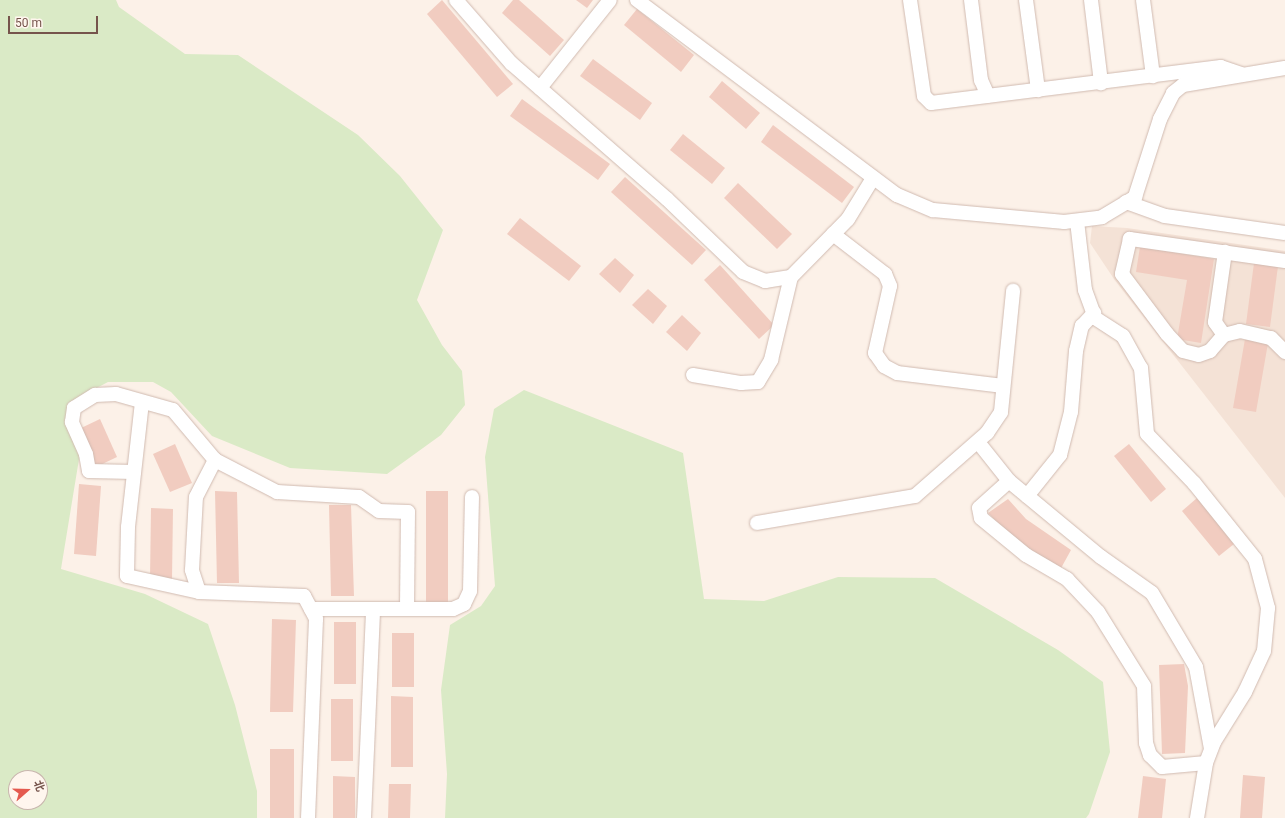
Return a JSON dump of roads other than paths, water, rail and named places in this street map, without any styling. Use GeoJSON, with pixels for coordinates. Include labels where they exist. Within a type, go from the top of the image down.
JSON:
{"type":"FeatureCollection","features":[{"type":"Feature","properties":{"kind":"street"},"geometry":{"type":"LineString","coordinates":[[456,0],[511,64],[667,199],[743,272],[765,281],[791,277]]}},
{"type":"Feature","properties":{"kind":"street"},"geometry":{"type":"LineString","coordinates":[[540,88],[610,0]]}},
{"type":"Feature","properties":{"kind":"street"},"geometry":{"type":"LineString","coordinates":[[637,0],[897,196],[933,210],[1064,222],[1102,218],[1135,197],[1160,119],[1173,93],[1183,85],[1285,68]]}},
{"type":"Feature","properties":{"kind":"street"},"geometry":{"type":"LineString","coordinates":[[910,0],[924,96],[931,103],[1221,67],[1243,75]]}},
{"type":"Feature","properties":{"kind":"street"},"geometry":{"type":"LineString","coordinates":[[971,0],[981,80],[988,96]]}},
{"type":"Feature","properties":{"kind":"street"},"geometry":{"type":"LineString","coordinates":[[1026,0],[1038,90]]}},
{"type":"Feature","properties":{"kind":"street"},"geometry":{"type":"LineString","coordinates":[[1091,0],[1101,83]]}},
{"type":"Feature","properties":{"kind":"street"},"geometry":{"type":"LineString","coordinates":[[1142,0],[1153,76]]}},
{"type":"Feature","properties":{"kind":"street"},"geometry":{"type":"LineString","coordinates":[[693,375],[741,383],[758,382],[771,360],[791,277],[848,219],[874,178]]}},
{"type":"Feature","properties":{"kind":"street"},"geometry":{"type":"LineString","coordinates":[[1126,202],[1165,216],[1285,233]]}},
{"type":"Feature","properties":{"kind":"street"},"geometry":{"type":"LineString","coordinates":[[1077,221],[1085,290],[1095,318],[1123,336],[1141,368],[1147,434],[1194,483],[1255,559],[1268,608],[1264,651],[1211,749],[1206,763],[1197,818]]}},
{"type":"Feature","properties":{"kind":"street"},"geometry":{"type":"LineString","coordinates":[[833,234],[885,274],[890,286],[875,353],[884,366],[897,373],[1003,386]]}},
{"type":"Feature","properties":{"kind":"street"},"geometry":{"type":"LineString","coordinates":[[1285,260],[1130,239],[1122,274],[1167,334],[1184,352],[1199,355],[1210,351],[1224,335],[1240,331],[1271,338],[1285,352]]}},
{"type":"Feature","properties":{"kind":"street"},"geometry":{"type":"LineString","coordinates":[[1224,335],[1215,322],[1225,252]]}},
{"type":"Feature","properties":{"kind":"street"},"geometry":{"type":"LineString","coordinates":[[757,523],[915,496],[987,432],[1001,412],[1013,291]]}},
{"type":"Feature","properties":{"kind":"street"},"geometry":{"type":"LineString","coordinates":[[1027,496],[1060,455],[1071,412],[1076,351],[1082,326],[1094,313]]}},
{"type":"Feature","properties":{"kind":"street"},"geometry":{"type":"LineString","coordinates":[[134,472],[89,471],[86,454],[72,422],[74,408],[95,395],[116,394],[173,410],[215,460],[277,492],[359,497],[379,511],[408,512],[407,609]]}},
{"type":"Feature","properties":{"kind":"street"},"geometry":{"type":"LineString","coordinates":[[142,402],[134,472],[127,576],[199,592],[304,596],[316,619],[308,818]]}},
{"type":"Feature","properties":{"kind":"street"},"geometry":{"type":"LineString","coordinates":[[982,447],[1009,481],[1101,557],[1152,593],[1196,667],[1211,749]]}},
{"type":"Feature","properties":{"kind":"street"},"geometry":{"type":"LineString","coordinates":[[199,592],[192,570],[196,497],[215,460]]}},
{"type":"Feature","properties":{"kind":"street"},"geometry":{"type":"LineString","coordinates":[[1009,481],[979,508],[981,518],[1026,555],[1067,579],[1098,612],[1144,686],[1146,743],[1150,755],[1162,767],[1206,763]]}},
{"type":"Feature","properties":{"kind":"street"},"geometry":{"type":"LineString","coordinates":[[311,609],[453,609],[464,604],[470,591],[472,497]]}},
{"type":"Feature","properties":{"kind":"street"},"geometry":{"type":"LineString","coordinates":[[364,818],[373,609]]}}]}
